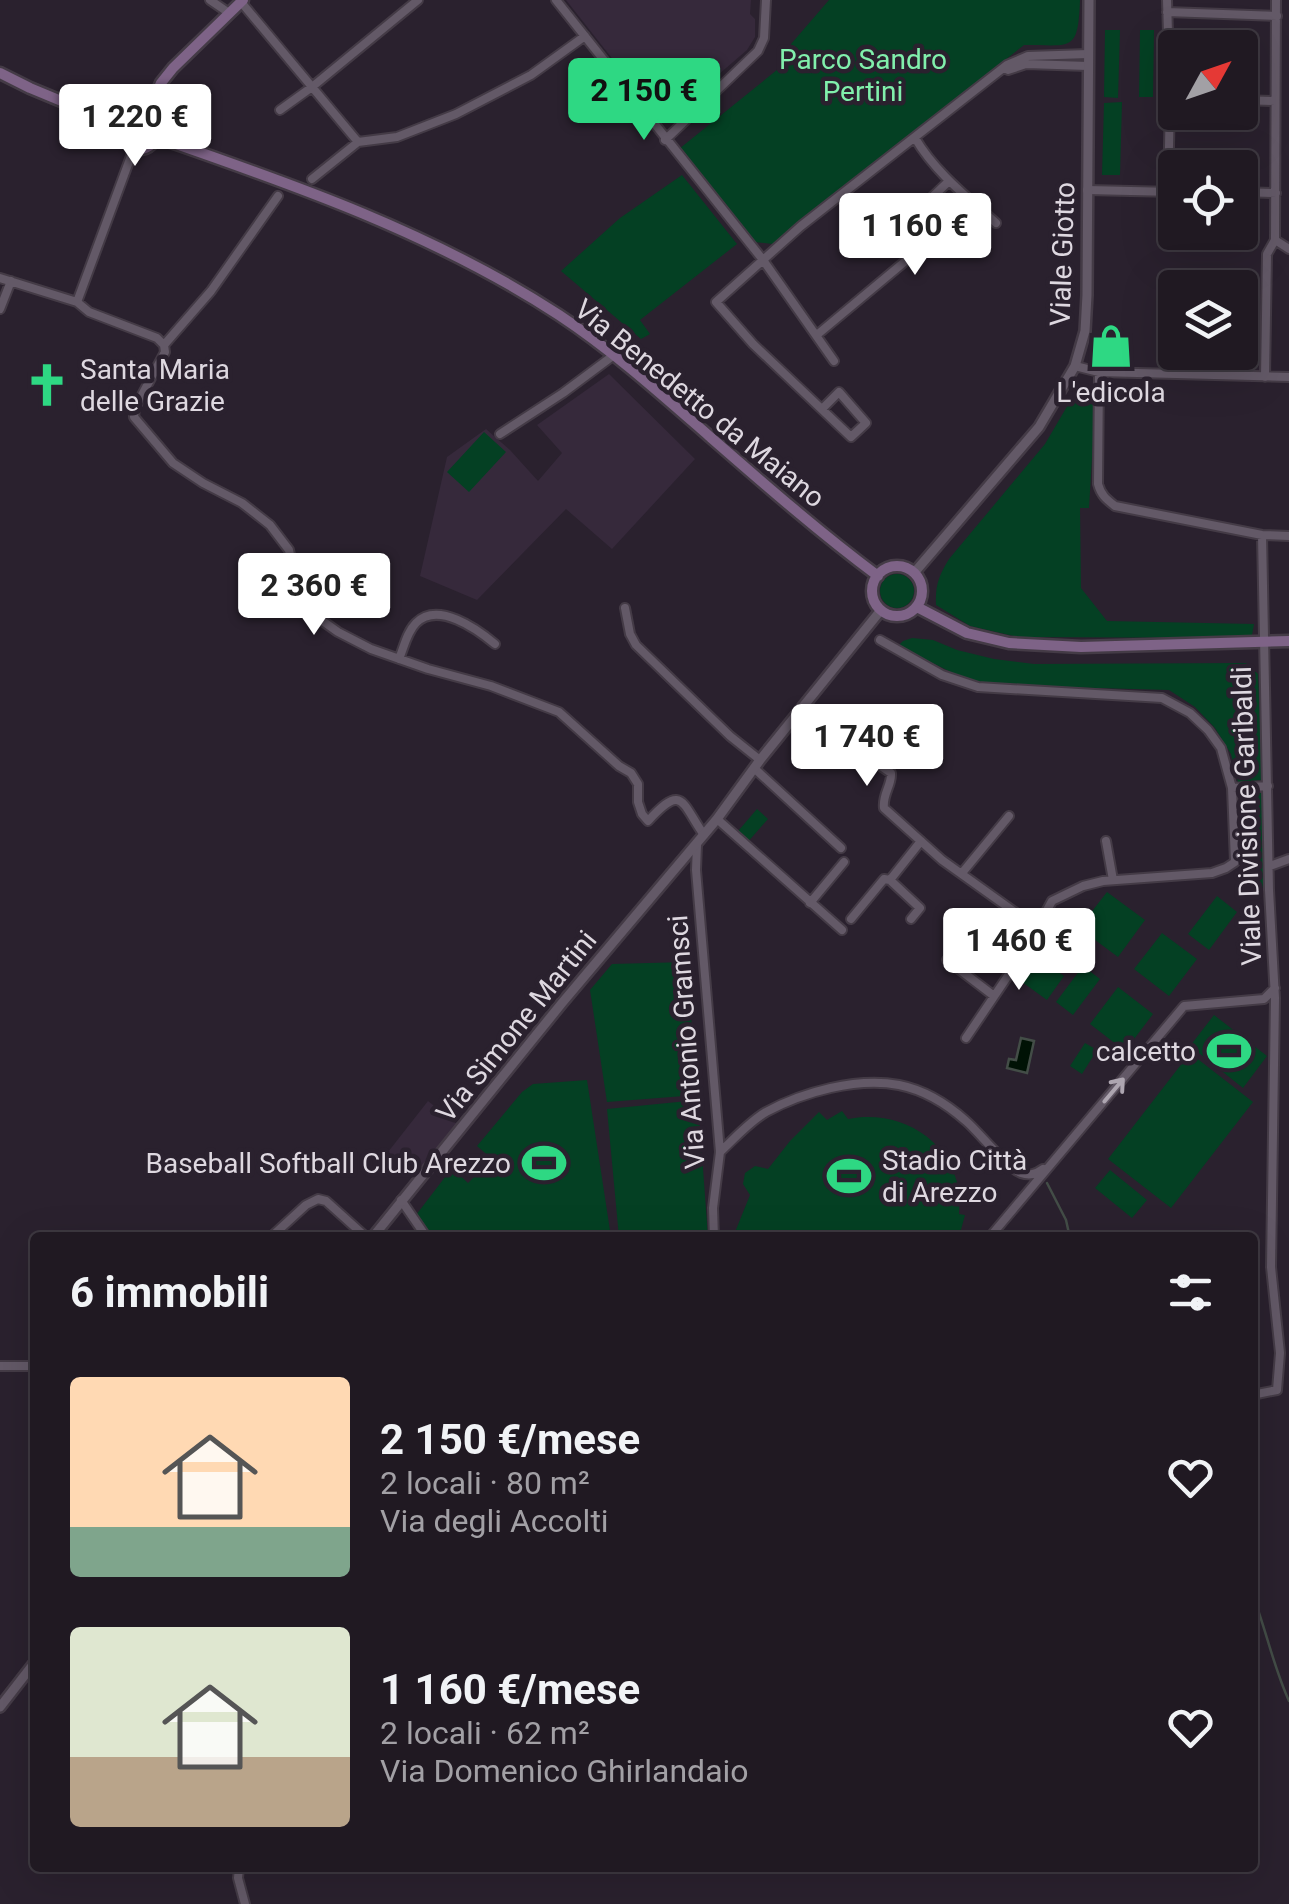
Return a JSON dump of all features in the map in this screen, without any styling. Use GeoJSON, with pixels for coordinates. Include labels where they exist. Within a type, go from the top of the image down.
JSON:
{"type":"FeatureCollection","features":[{"type":"Feature","properties":{"kind":"main road"},"geometry":{"type":"LineString","coordinates":[[146,118],[173,68],[242,1]]}},
{"type":"Feature","properties":{"kind":"main road"},"geometry":{"type":"LineString","coordinates":[[2,75],[124,127]]}},
{"type":"Feature","properties":{"kind":"main road"},"geometry":{"type":"LineString","coordinates":[[133,118],[146,118],[156,128],[156,137],[148,148],[134,148],[125,140],[124,127],[133,118]]}},
{"type":"Feature","properties":{"kind":"main road","name":"Via Benedetto da Maiano"},"geometry":{"type":"LineString","coordinates":[[156,137],[398,228],[502,281],[560,316],[614,355],[878,576]]}},
{"type":"Feature","properties":{"kind":"main road"},"geometry":{"type":"LineString","coordinates":[[896,567],[914,573],[922,593],[917,607],[896,616],[881,610],[874,598],[878,576],[896,567]]}},
{"type":"Feature","properties":{"kind":"main road"},"geometry":{"type":"LineString","coordinates":[[917,607],[967,634],[1009,643],[1081,648],[1289,641]]}},
{"type":"Feature","properties":{"kind":"street"},"geometry":{"type":"LineString","coordinates":[[210,0],[229,14]]}},
{"type":"Feature","properties":{"kind":"street"},"geometry":{"type":"LineString","coordinates":[[280,110],[418,0]]}},
{"type":"Feature","properties":{"kind":"street"},"geometry":{"type":"LineString","coordinates":[[556,0],[763,260],[834,361]]}},
{"type":"Feature","properties":{"kind":"street"},"geometry":{"type":"LineString","coordinates":[[666,140],[758,51],[764,38],[766,0]]}},
{"type":"Feature","properties":{"kind":"street","name":"Viale Giotto"},"geometry":{"type":"LineString","coordinates":[[914,573],[1040,427],[1075,366],[1085,331],[1089,0]]}},
{"type":"Feature","properties":{"kind":"street"},"geometry":{"type":"LineString","coordinates":[[1167,0],[1168,30]]}},
{"type":"Feature","properties":{"kind":"street"},"geometry":{"type":"LineString","coordinates":[[1265,377],[1267,254],[1274,240],[1276,193],[1276,0]]}},
{"type":"Feature","properties":{"kind":"street"},"geometry":{"type":"LineString","coordinates":[[242,1],[358,142]]}},
{"type":"Feature","properties":{"kind":"street"},"geometry":{"type":"LineString","coordinates":[[1167,12],[1277,16]]}},
{"type":"Feature","properties":{"kind":"street"},"geometry":{"type":"LineString","coordinates":[[312,179],[358,142],[398,137],[456,114],[531,75],[584,36]]}},
{"type":"Feature","properties":{"kind":"street"},"geometry":{"type":"LineString","coordinates":[[822,409],[839,392],[866,422],[851,437],[753,344],[716,302],[802,226],[1008,65],[1028,56],[1088,54]]}},
{"type":"Feature","properties":{"kind":"street"},"geometry":{"type":"LineString","coordinates":[[987,82],[1010,68],[1026,64],[1088,66]]}},
{"type":"Feature","properties":{"kind":"street"},"geometry":{"type":"LineString","coordinates":[[1258,101],[1275,101]]}},
{"type":"Feature","properties":{"kind":"street"},"geometry":{"type":"LineString","coordinates":[[915,138],[950,181],[996,223]]}},
{"type":"Feature","properties":{"kind":"street"},"geometry":{"type":"LineString","coordinates":[[77,302],[134,148]]}},
{"type":"Feature","properties":{"kind":"street"},"geometry":{"type":"LineString","coordinates":[[818,334],[914,254],[899,229],[950,181]]}},
{"type":"Feature","properties":{"kind":"street"},"geometry":{"type":"LineString","coordinates":[[1087,190],[1158,192]]}},
{"type":"Feature","properties":{"kind":"street"},"geometry":{"type":"LineString","coordinates":[[1258,192],[1276,193]]}},
{"type":"Feature","properties":{"kind":"street"},"geometry":{"type":"LineString","coordinates":[[164,345],[219,281],[278,196]]}},
{"type":"Feature","properties":{"kind":"street"},"geometry":{"type":"LineString","coordinates":[[1274,240],[1289,248]]}},
{"type":"Feature","properties":{"kind":"street"},"geometry":{"type":"LineString","coordinates":[[0,278],[77,302],[89,312],[158,338],[165,352],[134,417],[172,463],[242,503],[270,525],[289,550],[301,604],[310,612],[371,650],[560,712],[631,773],[638,784],[642,814],[648,821],[666,802],[677,800],[685,804],[700,839],[881,610]]}},
{"type":"Feature","properties":{"kind":"street"},"geometry":{"type":"LineString","coordinates":[[0,309],[11,281]]}},
{"type":"Feature","properties":{"kind":"street"},"geometry":{"type":"LineString","coordinates":[[500,434],[614,355]]}},
{"type":"Feature","properties":{"kind":"street"},"geometry":{"type":"LineString","coordinates":[[1075,366],[1100,372],[1289,377]]}},
{"type":"Feature","properties":{"kind":"street"},"geometry":{"type":"LineString","coordinates":[[1100,372],[1098,484],[1106,500],[1115,506],[1262,535],[1289,536]]}},
{"type":"Feature","properties":{"kind":"street","name":"Viale Divisione Garibaldi"},"geometry":{"type":"LineString","coordinates":[[994,1232],[1184,1006],[1264,999],[1275,992],[1262,535]]}},
{"type":"Feature","properties":{"kind":"street"},"geometry":{"type":"LineString","coordinates":[[624,608],[636,645],[841,848]]}},
{"type":"Feature","properties":{"kind":"street"},"geometry":{"type":"LineString","coordinates":[[400,660],[410,631],[418,620],[432,615],[470,626],[495,644]]}},
{"type":"Feature","properties":{"kind":"street"},"geometry":{"type":"LineString","coordinates":[[942,621],[945,635]]}},
{"type":"Feature","properties":{"kind":"street"},"geometry":{"type":"LineString","coordinates":[[880,640],[942,676],[978,688],[1162,698],[1190,713],[1208,730],[1221,748],[1232,788],[1235,862],[1212,873],[1083,886],[1052,901],[1024,952],[966,1038]]}},
{"type":"Feature","properties":{"kind":"street"},"geometry":{"type":"LineString","coordinates":[[816,722],[891,773],[884,808],[942,860],[1037,928]]}},
{"type":"Feature","properties":{"kind":"street"},"geometry":{"type":"LineString","coordinates":[[1232,788],[1268,786]]}},
{"type":"Feature","properties":{"kind":"street"},"geometry":{"type":"LineString","coordinates":[[962,873],[1008,816]]}},
{"type":"Feature","properties":{"kind":"street"},"geometry":{"type":"LineString","coordinates":[[717,819],[842,930]]}},
{"type":"Feature","properties":{"kind":"street","name":"Via Antonio Gramsci"},"geometry":{"type":"LineString","coordinates":[[700,839],[696,870],[720,1152],[712,1208],[714,1232]]}},
{"type":"Feature","properties":{"kind":"street","name":"Via Simone Martini"},"geometry":{"type":"LineString","coordinates":[[374,1232],[700,839]]}},
{"type":"Feature","properties":{"kind":"street"},"geometry":{"type":"LineString","coordinates":[[890,880],[922,841]]}},
{"type":"Feature","properties":{"kind":"street"},"geometry":{"type":"LineString","coordinates":[[1106,841],[1113,880]]}},
{"type":"Feature","properties":{"kind":"street"},"geometry":{"type":"LineString","coordinates":[[1270,866],[1289,859]]}},
{"type":"Feature","properties":{"kind":"street"},"geometry":{"type":"LineString","coordinates":[[810,903],[844,862]]}},
{"type":"Feature","properties":{"kind":"street"},"geometry":{"type":"LineString","coordinates":[[851,918],[884,878],[920,908],[911,919]]}},
{"type":"Feature","properties":{"kind":"street"},"geometry":{"type":"LineString","coordinates":[[946,960],[994,996]]}},
{"type":"Feature","properties":{"kind":"street"},"geometry":{"type":"LineString","coordinates":[[1258,1394],[1277,1390],[1280,1353],[1271,1267],[1275,992]]}},
{"type":"Feature","properties":{"kind":"street"},"geometry":{"type":"LineString","coordinates":[[1264,999],[1276,1014]]}},
{"type":"Feature","properties":{"kind":"street"},"geometry":{"type":"LineString","coordinates":[[720,1152],[763,1114],[780,1106],[834,1088],[870,1083],[897,1084],[924,1092],[964,1119],[1018,1172],[1036,1174],[1051,1164]]}},
{"type":"Feature","properties":{"kind":"street"},"geometry":{"type":"LineString","coordinates":[[277,1232],[318,1198],[362,1232]]}},
{"type":"Feature","properties":{"kind":"street"},"geometry":{"type":"LineString","coordinates":[[401,1200],[422,1232]]}},
{"type":"Feature","properties":{"kind":"street"},"geometry":{"type":"LineString","coordinates":[[0,1366],[30,1366]]}},
{"type":"Feature","properties":{"kind":"street"},"geometry":{"type":"LineString","coordinates":[[0,1707],[30,1668]]}},
{"type":"Feature","properties":{"kind":"street"},"geometry":{"type":"LineString","coordinates":[[239,1872],[245,1904]]}},
{"type":"Feature","properties":{"kind":"shaded area"},"geometry":{"type":"Polygon","coordinates":[[[566,0],[751,0],[755,37],[747,50],[668,118],[659,118],[566,0]]]}},
{"type":"Feature","properties":{"kind":"shaded area"},"geometry":{"type":"Polygon","coordinates":[[[609,374],[695,459],[612,549],[566,509],[477,600],[420,576],[447,457],[486,429],[538,481],[562,453],[537,425],[609,374]]]}},
{"type":"Feature","properties":{"kind":"shaded area"},"geometry":{"type":"Polygon","coordinates":[[[1021,1038],[1034,1041],[1027,1073],[1007,1068],[1009,1059],[1016,1060],[1021,1038]]]}},
{"type":"Feature","properties":{"kind":"shaded area"},"geometry":{"type":"Polygon","coordinates":[[[428,1101],[457,1124],[416,1175],[388,1152],[428,1101]]]}},
{"type":"Feature","properties":{"kind":"green space","name":"Parco Sandro Pertini"},"geometry":{"type":"Polygon","coordinates":[[[829,0],[1080,0],[1077,29],[1069,42],[1024,45],[773,244],[754,242],[679,149],[788,61],[791,44],[829,0]]]}},
{"type":"Feature","properties":{"kind":"green space"},"geometry":{"type":"Polygon","coordinates":[[[1105,30],[1120,30],[1118,98],[1104,97],[1105,30]]]}},
{"type":"Feature","properties":{"kind":"green space"},"geometry":{"type":"Polygon","coordinates":[[[1140,30],[1154,30],[1153,97],[1139,97],[1140,30]]]}},
{"type":"Feature","properties":{"kind":"green space"},"geometry":{"type":"Polygon","coordinates":[[[1122,102],[1120,175],[1102,175],[1104,103],[1122,102]]]}},
{"type":"Feature","properties":{"kind":"green space"},"geometry":{"type":"Polygon","coordinates":[[[682,175],[737,244],[640,320],[650,334],[641,339],[561,271],[620,218],[682,175]]]}},
{"type":"Feature","properties":{"kind":"green space"},"geometry":{"type":"Polygon","coordinates":[[[1079,386],[1096,390],[1089,508],[1080,508],[1081,588],[1107,621],[1254,624],[1252,635],[1018,637],[970,626],[936,605],[938,581],[949,559],[1045,444],[1079,386]]]}},
{"type":"Feature","properties":{"kind":"green space"},"geometry":{"type":"Polygon","coordinates":[[[484,432],[506,452],[469,492],[447,472],[484,432]]]}},
{"type":"Feature","properties":{"kind":"green space"},"geometry":{"type":"Polygon","coordinates":[[[897,574],[909,579],[914,591],[909,603],[897,608],[885,603],[880,591],[885,579],[897,574]]]}},
{"type":"Feature","properties":{"kind":"green space"},"geometry":{"type":"Polygon","coordinates":[[[912,638],[933,640],[994,659],[1034,664],[1246,663],[1258,674],[1262,780],[1238,782],[1231,754],[1215,728],[1195,707],[1169,690],[991,685],[959,676],[898,646],[912,638]]]}},
{"type":"Feature","properties":{"kind":"green space"},"geometry":{"type":"Polygon","coordinates":[[[1263,793],[1265,888],[1252,888],[1239,876],[1243,869],[1239,794],[1263,793]]]}},
{"type":"Feature","properties":{"kind":"green space"},"geometry":{"type":"Polygon","coordinates":[[[757,809],[768,819],[746,844],[738,837],[739,830],[757,809]]]}},
{"type":"Feature","properties":{"kind":"green space"},"geometry":{"type":"Polygon","coordinates":[[[1107,892],[1145,920],[1118,957],[1079,928],[1107,892]]]}},
{"type":"Feature","properties":{"kind":"green space"},"geometry":{"type":"Polygon","coordinates":[[[1217,896],[1237,912],[1209,950],[1188,934],[1217,896]]]}},
{"type":"Feature","properties":{"kind":"green space"},"geometry":{"type":"Polygon","coordinates":[[[1162,933],[1197,959],[1169,996],[1134,969],[1162,933]]]}},
{"type":"Feature","properties":{"kind":"green space"},"geometry":{"type":"Polygon","coordinates":[[[1039,958],[1064,976],[1047,1000],[1022,982],[1039,958]]]}},
{"type":"Feature","properties":{"kind":"green space"},"geometry":{"type":"Polygon","coordinates":[[[687,962],[697,1095],[607,1102],[590,990],[612,964],[687,962]]]}},
{"type":"Feature","properties":{"kind":"green space"},"geometry":{"type":"Polygon","coordinates":[[[1083,966],[1100,979],[1073,1015],[1056,1002],[1083,966]]]}},
{"type":"Feature","properties":{"kind":"green space"},"geometry":{"type":"Polygon","coordinates":[[[1118,987],[1153,1014],[1125,1051],[1090,1024],[1118,987]]]}},
{"type":"Feature","properties":{"kind":"green space","name":"calcetto"},"geometry":{"type":"Polygon","coordinates":[[[1214,1015],[1267,1056],[1243,1088],[1190,1046],[1214,1015]]]}},
{"type":"Feature","properties":{"kind":"green space"},"geometry":{"type":"Polygon","coordinates":[[[1085,1043],[1097,1050],[1082,1074],[1070,1066],[1085,1043]]]}},
{"type":"Feature","properties":{"kind":"green space"},"geometry":{"type":"Polygon","coordinates":[[[1190,1053],[1253,1102],[1171,1208],[1108,1159],[1190,1053]]]}},
{"type":"Feature","properties":{"kind":"green space","name":"Baseball Softball Club Arezzo"},"geometry":{"type":"Polygon","coordinates":[[[587,1080],[610,1232],[428,1232],[416,1215],[452,1168],[468,1183],[492,1159],[477,1146],[533,1084],[587,1080]]]}},
{"type":"Feature","properties":{"kind":"green space"},"geometry":{"type":"Polygon","coordinates":[[[698,1100],[708,1232],[619,1232],[607,1109],[698,1100]]]}},
{"type":"Feature","properties":{"kind":"green space","name":"Stadio Città di Arezzo"},"geometry":{"type":"Polygon","coordinates":[[[842,1111],[848,1119],[885,1118],[919,1131],[933,1142],[953,1171],[959,1190],[959,1214],[965,1215],[960,1232],[735,1232],[750,1195],[743,1184],[745,1173],[755,1166],[768,1169],[819,1112],[827,1120],[842,1111]]]}},
{"type":"Feature","properties":{"kind":"green space"},"geometry":{"type":"Polygon","coordinates":[[[1110,1170],[1147,1200],[1132,1218],[1095,1188],[1110,1170]]]}},
{"type":"Feature","properties":{"kind":"waterway"},"geometry":{"type":"LineString","coordinates":[[1047,1183],[1069,1232]]}},
{"type":"Feature","properties":{"kind":"waterway"},"geometry":{"type":"LineString","coordinates":[[1258,1612],[1289,1701]]}},
{"type":"Feature","properties":{"kind":"place","name":"L'edicola"},"geometry":{"type":"Point","coordinates":[1111,346]}},
{"type":"Feature","properties":{"kind":"place","name":"Santa Maria delle Grazie"},"geometry":{"type":"Point","coordinates":[47,385]}},
{"type":"Feature","properties":{"kind":"place","name":"calcetto"},"geometry":{"type":"Point","coordinates":[1229,1051]}},
{"type":"Feature","properties":{"kind":"place","name":"Baseball Softball Club Arezzo"},"geometry":{"type":"Point","coordinates":[544,1163]}},
{"type":"Feature","properties":{"kind":"place","name":"Stadio Città di Arezzo"},"geometry":{"type":"Point","coordinates":[849,1176]}}]}
